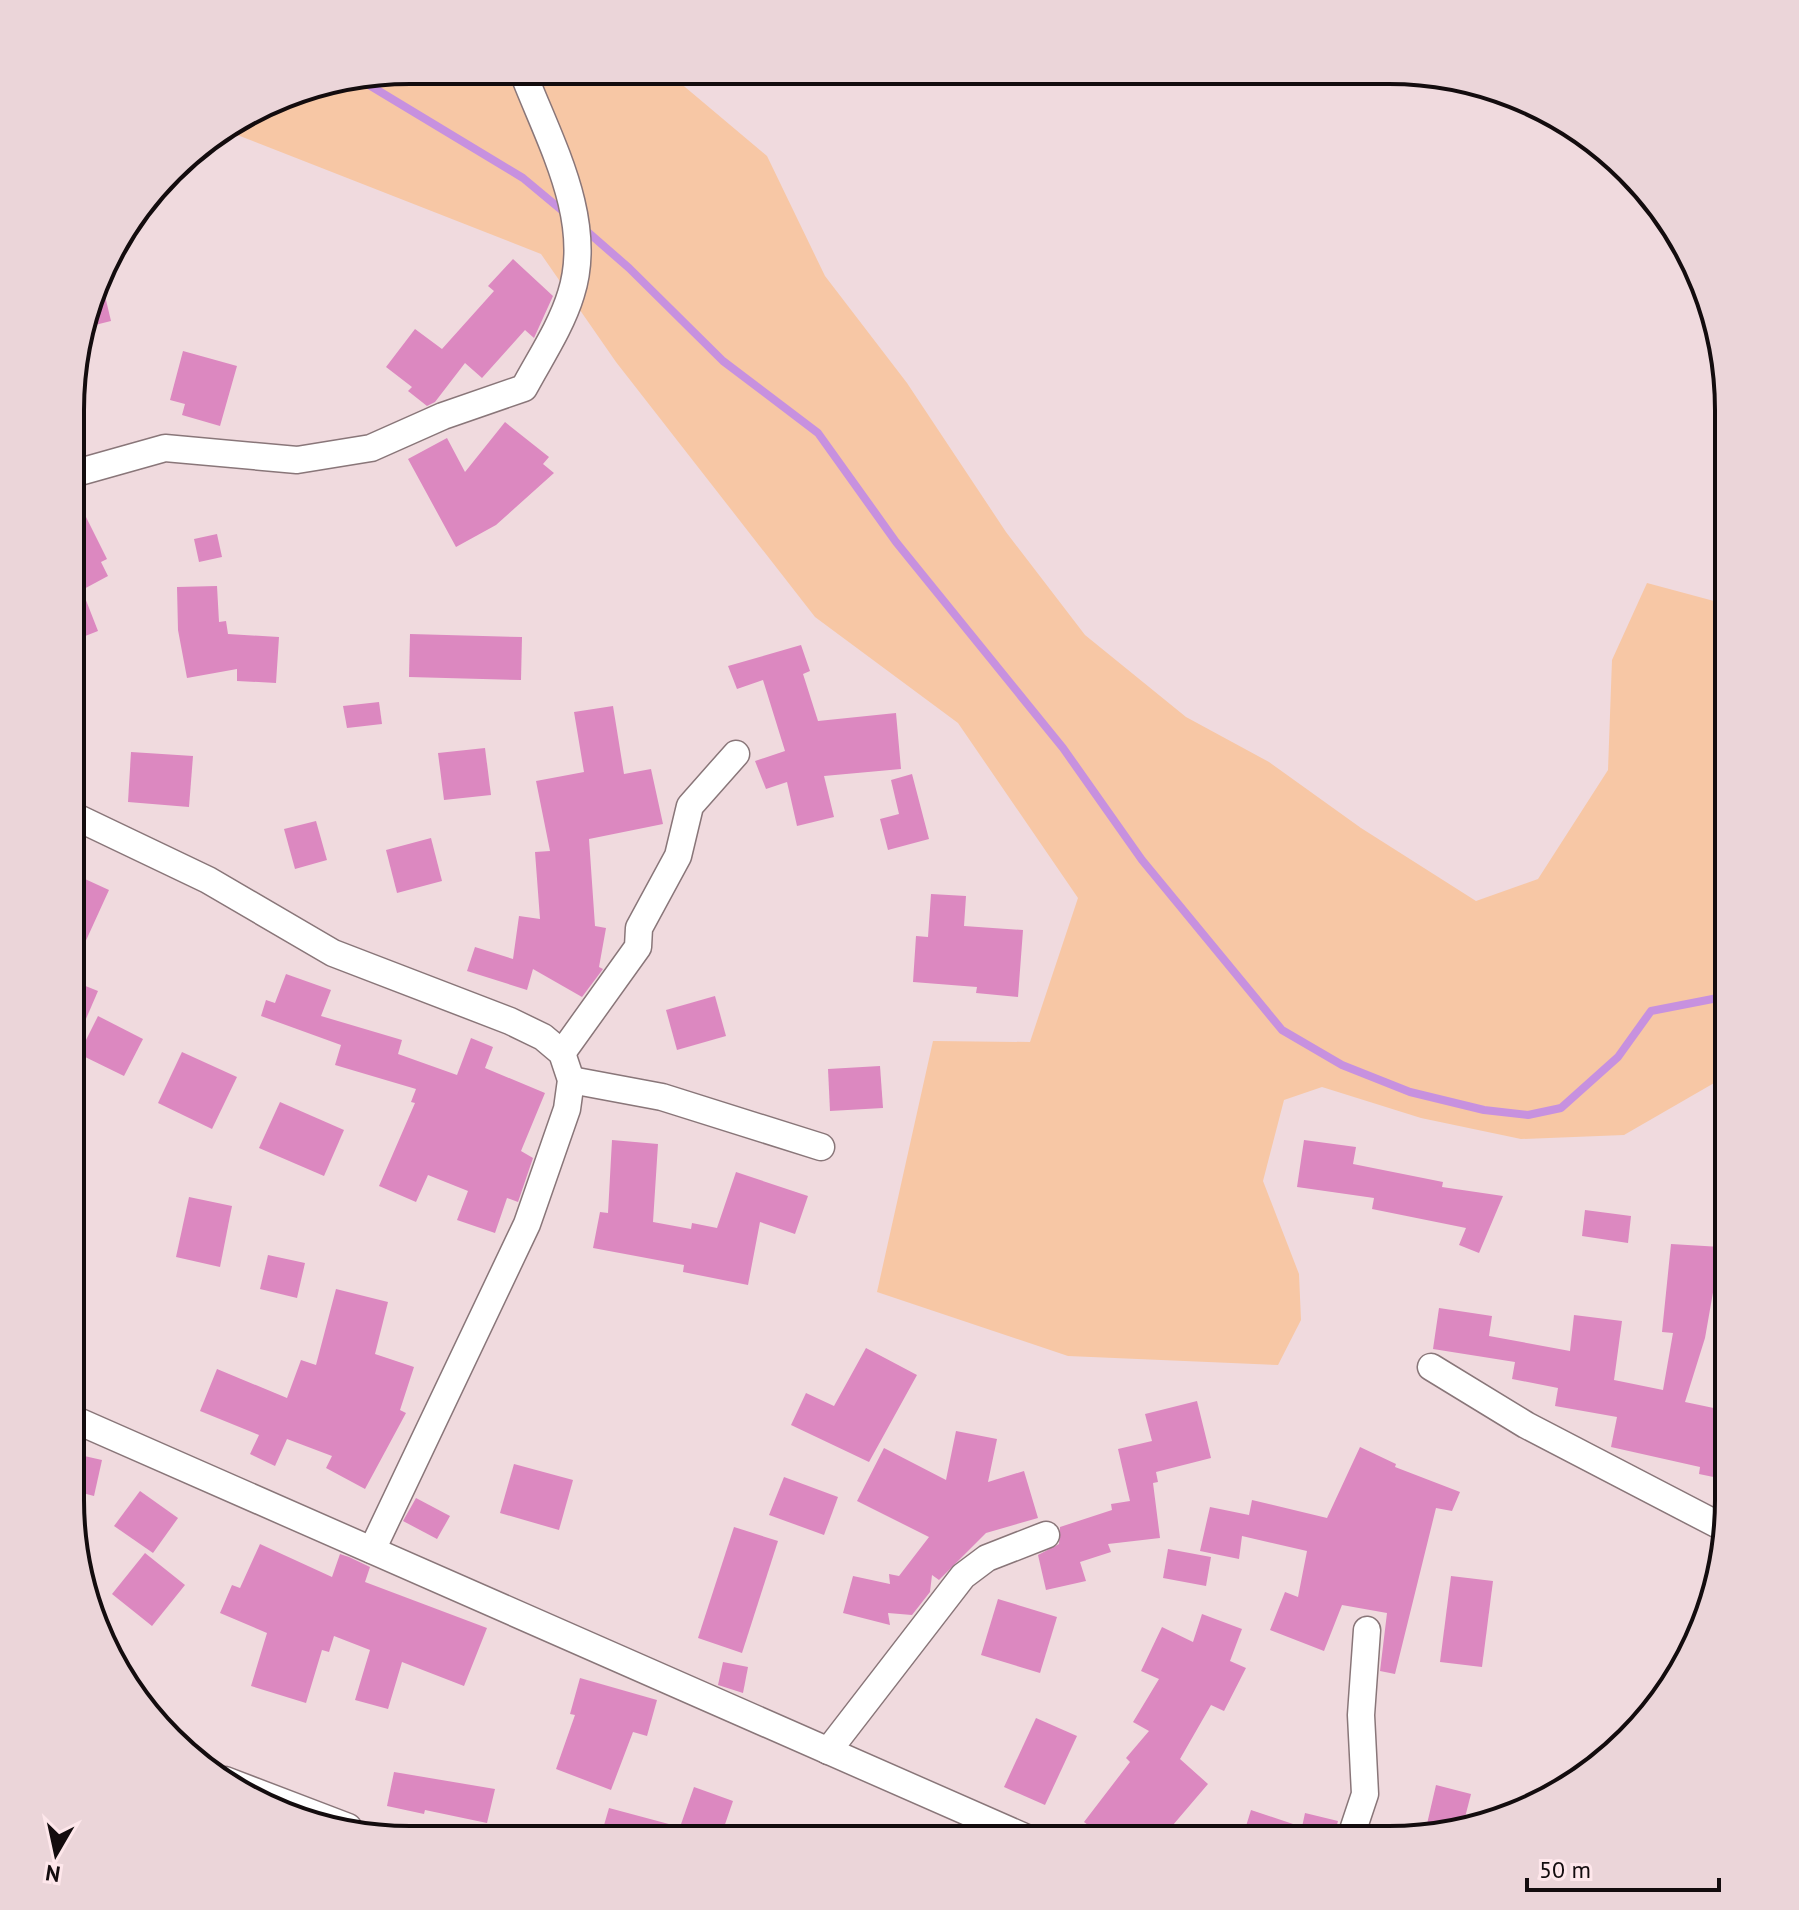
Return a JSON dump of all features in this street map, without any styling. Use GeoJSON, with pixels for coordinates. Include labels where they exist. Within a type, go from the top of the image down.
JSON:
{"type":"FeatureCollection","features":[{"type":"Feature","properties":{"kind":"street"},"geometry":{"type":"LineString","coordinates":[[84,471],[165,448],[297,460],[371,448],[443,416],[524,388],[572,292],[577,249],[575,211],[527,84]]}},
{"type":"Feature","properties":{"kind":"street"},"geometry":{"type":"LineString","coordinates":[[562,1053],[638,947],[639,928],[678,856],[690,806],[736,754]]}},
{"type":"Feature","properties":{"kind":"street"},"geometry":{"type":"LineString","coordinates":[[84,821],[208,880],[333,953],[510,1021],[543,1037],[562,1053],[571,1080],[567,1109],[527,1224],[372,1550]]}},
{"type":"Feature","properties":{"kind":"street"},"geometry":{"type":"LineString","coordinates":[[571,1080],[662,1097],[821,1147]]}},
{"type":"Feature","properties":{"kind":"street"},"geometry":{"type":"LineString","coordinates":[[1431,1367],[1526,1425],[1714,1523]]}},
{"type":"Feature","properties":{"kind":"street"},"geometry":{"type":"LineString","coordinates":[[84,1424],[999,1826]]}},
{"type":"Feature","properties":{"kind":"street"},"geometry":{"type":"LineString","coordinates":[[828,1751],[963,1576],[987,1558],[1046,1535]]}},
{"type":"Feature","properties":{"kind":"street"},"geometry":{"type":"LineString","coordinates":[[1354,1826],[1365,1794],[1361,1715],[1367,1630]]}},
{"type":"Feature","properties":{"kind":"shaded area"},"geometry":{"type":"Polygon","coordinates":[[[410,84],[681,84],[767,156],[825,276],[907,383],[1006,532],[1085,635],[1186,717],[1269,762],[1361,828],[1476,901],[1538,879],[1608,770],[1612,660],[1647,583],[1714,601],[1715,1082],[1624,1135],[1521,1139],[1421,1118],[1322,1087],[1284,1100],[1263,1181],[1299,1274],[1301,1320],[1278,1365],[1068,1356],[877,1292],[933,1041],[1030,1042],[1078,898],[958,723],[815,617],[616,362],[541,254],[236,135],[305,101],[368,87],[410,84]]]}},
{"type":"Feature","properties":{"kind":"building"},"geometry":{"type":"Polygon","coordinates":[[[513,259],[553,296],[534,338],[525,330],[482,378],[465,363],[435,402],[427,406],[408,391],[412,387],[386,367],[415,329],[442,349],[494,291],[488,286],[513,259]]]}},
{"type":"Feature","properties":{"kind":"building"},"geometry":{"type":"Polygon","coordinates":[[[105,295],[111,321],[95,325],[105,295]]]}},
{"type":"Feature","properties":{"kind":"building"},"geometry":{"type":"Polygon","coordinates":[[[183,351],[237,366],[220,426],[182,415],[185,404],[170,400],[183,351]]]}},
{"type":"Feature","properties":{"kind":"building"},"geometry":{"type":"Polygon","coordinates":[[[505,422],[549,457],[543,464],[554,473],[496,525],[456,547],[408,459],[447,438],[465,472],[505,422]]]}},
{"type":"Feature","properties":{"kind":"building"},"geometry":{"type":"Polygon","coordinates":[[[84,513],[107,559],[101,562],[108,576],[84,589],[84,513]]]}},
{"type":"Feature","properties":{"kind":"building"},"geometry":{"type":"Polygon","coordinates":[[[217,534],[222,557],[199,562],[194,539],[217,534]]]}},
{"type":"Feature","properties":{"kind":"building"},"geometry":{"type":"Polygon","coordinates":[[[217,586],[219,622],[226,621],[228,634],[279,637],[276,683],[237,681],[237,669],[187,678],[178,630],[177,587],[217,586]]]}},
{"type":"Feature","properties":{"kind":"building"},"geometry":{"type":"Polygon","coordinates":[[[84,595],[98,631],[84,636],[84,595]]]}},
{"type":"Feature","properties":{"kind":"building"},"geometry":{"type":"Polygon","coordinates":[[[410,634],[522,637],[521,680],[409,677],[410,634]]]}},
{"type":"Feature","properties":{"kind":"building"},"geometry":{"type":"Polygon","coordinates":[[[801,645],[810,671],[803,674],[818,721],[896,713],[901,769],[824,776],[834,817],[797,826],[787,782],[766,789],[755,761],[785,751],[763,680],[737,689],[728,666],[801,645]]]}},
{"type":"Feature","properties":{"kind":"building"},"geometry":{"type":"Polygon","coordinates":[[[379,702],[382,724],[347,728],[343,706],[379,702]]]}},
{"type":"Feature","properties":{"kind":"building"},"geometry":{"type":"Polygon","coordinates":[[[613,706],[624,774],[651,769],[663,824],[589,839],[595,926],[606,928],[599,967],[603,969],[582,997],[533,969],[527,990],[467,971],[475,947],[513,959],[519,916],[540,919],[535,852],[550,851],[536,781],[584,772],[574,712],[613,706]]]}},
{"type":"Feature","properties":{"kind":"building"},"geometry":{"type":"Polygon","coordinates":[[[485,748],[491,795],[444,800],[438,753],[485,748]]]}},
{"type":"Feature","properties":{"kind":"building"},"geometry":{"type":"Polygon","coordinates":[[[131,752],[193,756],[189,807],[128,802],[131,752]]]}},
{"type":"Feature","properties":{"kind":"building"},"geometry":{"type":"Polygon","coordinates":[[[912,774],[929,839],[888,850],[880,819],[899,814],[891,780],[912,774]]]}},
{"type":"Feature","properties":{"kind":"building"},"geometry":{"type":"Polygon","coordinates":[[[316,821],[327,860],[295,869],[284,829],[316,821]]]}},
{"type":"Feature","properties":{"kind":"building"},"geometry":{"type":"Polygon","coordinates":[[[431,838],[442,881],[397,893],[386,850],[431,838]]]}},
{"type":"Feature","properties":{"kind":"building"},"geometry":{"type":"Polygon","coordinates":[[[84,879],[109,890],[84,945],[84,879]]]}},
{"type":"Feature","properties":{"kind":"building"},"geometry":{"type":"Polygon","coordinates":[[[931,894],[966,896],[964,926],[1023,930],[1018,997],[976,993],[977,987],[913,982],[916,936],[928,937],[931,894]]]}},
{"type":"Feature","properties":{"kind":"building"},"geometry":{"type":"Polygon","coordinates":[[[286,974],[331,990],[321,1016],[402,1040],[398,1054],[457,1075],[471,1038],[493,1047],[485,1068],[545,1093],[521,1151],[533,1158],[518,1202],[507,1198],[495,1233],[457,1220],[468,1191],[428,1175],[416,1202],[379,1186],[415,1103],[411,1102],[416,1089],[335,1065],[341,1045],[261,1016],[266,1000],[275,1003],[286,974]]]}},
{"type":"Feature","properties":{"kind":"building"},"geometry":{"type":"Polygon","coordinates":[[[84,985],[98,991],[84,1023],[84,985]]]}},
{"type":"Feature","properties":{"kind":"building"},"geometry":{"type":"Polygon","coordinates":[[[715,996],[726,1036],[677,1050],[666,1010],[715,996]]]}},
{"type":"Feature","properties":{"kind":"building"},"geometry":{"type":"Polygon","coordinates":[[[98,1016],[143,1039],[124,1076],[84,1056],[84,1044],[98,1016]]]}},
{"type":"Feature","properties":{"kind":"building"},"geometry":{"type":"Polygon","coordinates":[[[182,1052],[237,1077],[212,1129],[158,1103],[182,1052]]]}},
{"type":"Feature","properties":{"kind":"building"},"geometry":{"type":"Polygon","coordinates":[[[880,1066],[883,1108],[830,1111],[828,1069],[880,1066]]]}},
{"type":"Feature","properties":{"kind":"building"},"geometry":{"type":"Polygon","coordinates":[[[280,1102],[344,1130],[324,1176],[259,1148],[280,1102]]]}},
{"type":"Feature","properties":{"kind":"building"},"geometry":{"type":"Polygon","coordinates":[[[612,1140],[658,1144],[653,1222],[691,1229],[692,1223],[717,1228],[736,1172],[808,1196],[795,1234],[760,1222],[748,1285],[683,1272],[684,1265],[593,1248],[600,1212],[608,1213],[612,1140]]]}},
{"type":"Feature","properties":{"kind":"building"},"geometry":{"type":"Polygon","coordinates":[[[1304,1140],[1356,1147],[1353,1164],[1443,1182],[1442,1187],[1503,1196],[1479,1253],[1459,1245],[1466,1228],[1372,1209],[1374,1198],[1297,1187],[1304,1140]]]}},
{"type":"Feature","properties":{"kind":"building"},"geometry":{"type":"Polygon","coordinates":[[[189,1197],[232,1206],[220,1267],[176,1257],[189,1197]]]}},
{"type":"Feature","properties":{"kind":"building"},"geometry":{"type":"Polygon","coordinates":[[[1585,1210],[1631,1216],[1628,1243],[1582,1236],[1585,1210]]]}},
{"type":"Feature","properties":{"kind":"building"},"geometry":{"type":"Polygon","coordinates":[[[1671,1244],[1715,1247],[1715,1281],[1705,1338],[1685,1402],[1715,1408],[1715,1477],[1699,1474],[1700,1467],[1611,1447],[1617,1417],[1555,1406],[1558,1388],[1512,1379],[1515,1362],[1433,1349],[1439,1308],[1492,1316],[1489,1336],[1570,1351],[1574,1315],[1622,1321],[1614,1380],[1663,1390],[1673,1333],[1662,1332],[1671,1244]]]}},
{"type":"Feature","properties":{"kind":"building"},"geometry":{"type":"Polygon","coordinates":[[[268,1255],[305,1263],[297,1298],[260,1289],[268,1255]]]}},
{"type":"Feature","properties":{"kind":"building"},"geometry":{"type":"Polygon","coordinates":[[[336,1289],[388,1302],[375,1354],[414,1367],[400,1410],[406,1413],[365,1489],[326,1468],[332,1456],[287,1439],[275,1466],[250,1454],[259,1435],[200,1411],[217,1369],[287,1398],[301,1360],[316,1365],[336,1289]]]}},
{"type":"Feature","properties":{"kind":"building"},"geometry":{"type":"Polygon","coordinates":[[[866,1348],[917,1375],[869,1462],[791,1425],[806,1393],[834,1406],[866,1348]]]}},
{"type":"Feature","properties":{"kind":"building"},"geometry":{"type":"Polygon","coordinates":[[[1197,1401],[1211,1458],[1156,1472],[1158,1482],[1153,1483],[1160,1538],[1108,1544],[1111,1552],[1080,1562],[1086,1581],[1046,1590],[1038,1555],[1059,1544],[1060,1527],[1112,1510],[1111,1504],[1130,1501],[1118,1449],[1152,1441],[1145,1414],[1197,1401]]]}},
{"type":"Feature","properties":{"kind":"building"},"geometry":{"type":"Polygon","coordinates":[[[956,1431],[997,1439],[988,1482],[1024,1471],[1038,1518],[986,1533],[939,1580],[932,1575],[930,1592],[912,1615],[888,1613],[890,1625],[843,1613],[853,1576],[890,1584],[889,1574],[899,1576],[929,1537],[857,1501],[884,1448],[946,1480],[956,1431]]]}},
{"type":"Feature","properties":{"kind":"building"},"geometry":{"type":"Polygon","coordinates":[[[1360,1447],[1396,1464],[1395,1467],[1460,1492],[1452,1511],[1436,1508],[1395,1674],[1380,1671],[1387,1613],[1342,1605],[1324,1651],[1270,1630],[1285,1592],[1298,1597],[1307,1551],[1242,1536],[1239,1559],[1200,1551],[1210,1507],[1249,1515],[1252,1500],[1327,1518],[1360,1447]]]}},
{"type":"Feature","properties":{"kind":"building"},"geometry":{"type":"Polygon","coordinates":[[[84,1456],[102,1460],[94,1496],[84,1493],[84,1456]]]}},
{"type":"Feature","properties":{"kind":"building"},"geometry":{"type":"Polygon","coordinates":[[[514,1464],[573,1480],[559,1530],[500,1513],[514,1464]]]}},
{"type":"Feature","properties":{"kind":"building"},"geometry":{"type":"Polygon","coordinates":[[[784,1477],[838,1497],[824,1535],[769,1515],[784,1477]]]}},
{"type":"Feature","properties":{"kind":"building"},"geometry":{"type":"Polygon","coordinates":[[[140,1491],[178,1518],[153,1553],[114,1526],[140,1491]]]}},
{"type":"Feature","properties":{"kind":"building"},"geometry":{"type":"Polygon","coordinates":[[[416,1498],[450,1516],[437,1539],[403,1521],[416,1498]]]}},
{"type":"Feature","properties":{"kind":"building"},"geometry":{"type":"Polygon","coordinates":[[[734,1527],[778,1541],[742,1653],[698,1638],[734,1527]]]}},
{"type":"Feature","properties":{"kind":"building"},"geometry":{"type":"Polygon","coordinates":[[[260,1544],[332,1577],[340,1554],[349,1557],[370,1567],[365,1582],[487,1628],[464,1686],[402,1662],[388,1709],[355,1700],[370,1650],[334,1636],[329,1652],[322,1650],[306,1703],[251,1686],[267,1633],[220,1613],[232,1585],[240,1588],[260,1544]]]}},
{"type":"Feature","properties":{"kind":"building"},"geometry":{"type":"Polygon","coordinates":[[[1168,1549],[1211,1557],[1206,1586],[1163,1578],[1168,1549]]]}},
{"type":"Feature","properties":{"kind":"building"},"geometry":{"type":"Polygon","coordinates":[[[145,1553],[185,1585],[152,1626],[112,1594],[145,1553]]]}},
{"type":"Feature","properties":{"kind":"building"},"geometry":{"type":"Polygon","coordinates":[[[1451,1576],[1493,1581],[1482,1667],[1440,1662],[1451,1576]]]}},
{"type":"Feature","properties":{"kind":"building"},"geometry":{"type":"Polygon","coordinates":[[[998,1599],[1057,1617],[1040,1673],[981,1655],[998,1599]]]}},
{"type":"Feature","properties":{"kind":"building"},"geometry":{"type":"Polygon","coordinates":[[[1202,1614],[1242,1629],[1230,1661],[1246,1668],[1224,1711],[1211,1705],[1180,1759],[1208,1784],[1172,1826],[1089,1826],[1084,1822],[1130,1762],[1126,1758],[1149,1731],[1133,1722],[1159,1679],[1141,1671],[1162,1627],[1193,1642],[1202,1614]]]}},
{"type":"Feature","properties":{"kind":"building"},"geometry":{"type":"Polygon","coordinates":[[[723,1662],[748,1667],[743,1693],[718,1685],[723,1662]]]}},
{"type":"Feature","properties":{"kind":"building"},"geometry":{"type":"Polygon","coordinates":[[[580,1678],[657,1700],[647,1736],[633,1732],[611,1790],[556,1769],[575,1715],[570,1714],[580,1678]]]}},
{"type":"Feature","properties":{"kind":"building"},"geometry":{"type":"Polygon","coordinates":[[[1036,1718],[1077,1736],[1045,1805],[1004,1787],[1036,1718]]]}},
{"type":"Feature","properties":{"kind":"building"},"geometry":{"type":"Polygon","coordinates":[[[394,1772],[495,1789],[487,1823],[425,1810],[424,1814],[387,1806],[394,1772]]]}},
{"type":"Feature","properties":{"kind":"building"},"geometry":{"type":"Polygon","coordinates":[[[1436,1785],[1471,1794],[1465,1817],[1427,1823],[1436,1785]]]}},
{"type":"Feature","properties":{"kind":"building"},"geometry":{"type":"Polygon","coordinates":[[[694,1787],[733,1801],[724,1826],[680,1826],[694,1787]]]}},
{"type":"Feature","properties":{"kind":"building"},"geometry":{"type":"Polygon","coordinates":[[[609,1808],[676,1826],[604,1826],[609,1808]]]}},
{"type":"Feature","properties":{"kind":"building"},"geometry":{"type":"Polygon","coordinates":[[[1251,1810],[1299,1826],[1246,1826],[1251,1810]]]}},
{"type":"Feature","properties":{"kind":"building"},"geometry":{"type":"Polygon","coordinates":[[[1305,1813],[1338,1821],[1337,1826],[1302,1826],[1305,1813]]]}},
{"type":"Feature","properties":{"kind":"waterway"},"geometry":{"type":"LineString","coordinates":[[372,87],[523,178],[565,213]]}},
{"type":"Feature","properties":{"kind":"waterway"},"geometry":{"type":"LineString","coordinates":[[582,227],[629,268],[723,361],[818,433],[896,542],[1063,748],[1142,860],[1282,1030],[1342,1065],[1410,1092],[1484,1110],[1528,1115],[1561,1108],[1618,1057],[1651,1011],[1715,999]]}}]}
